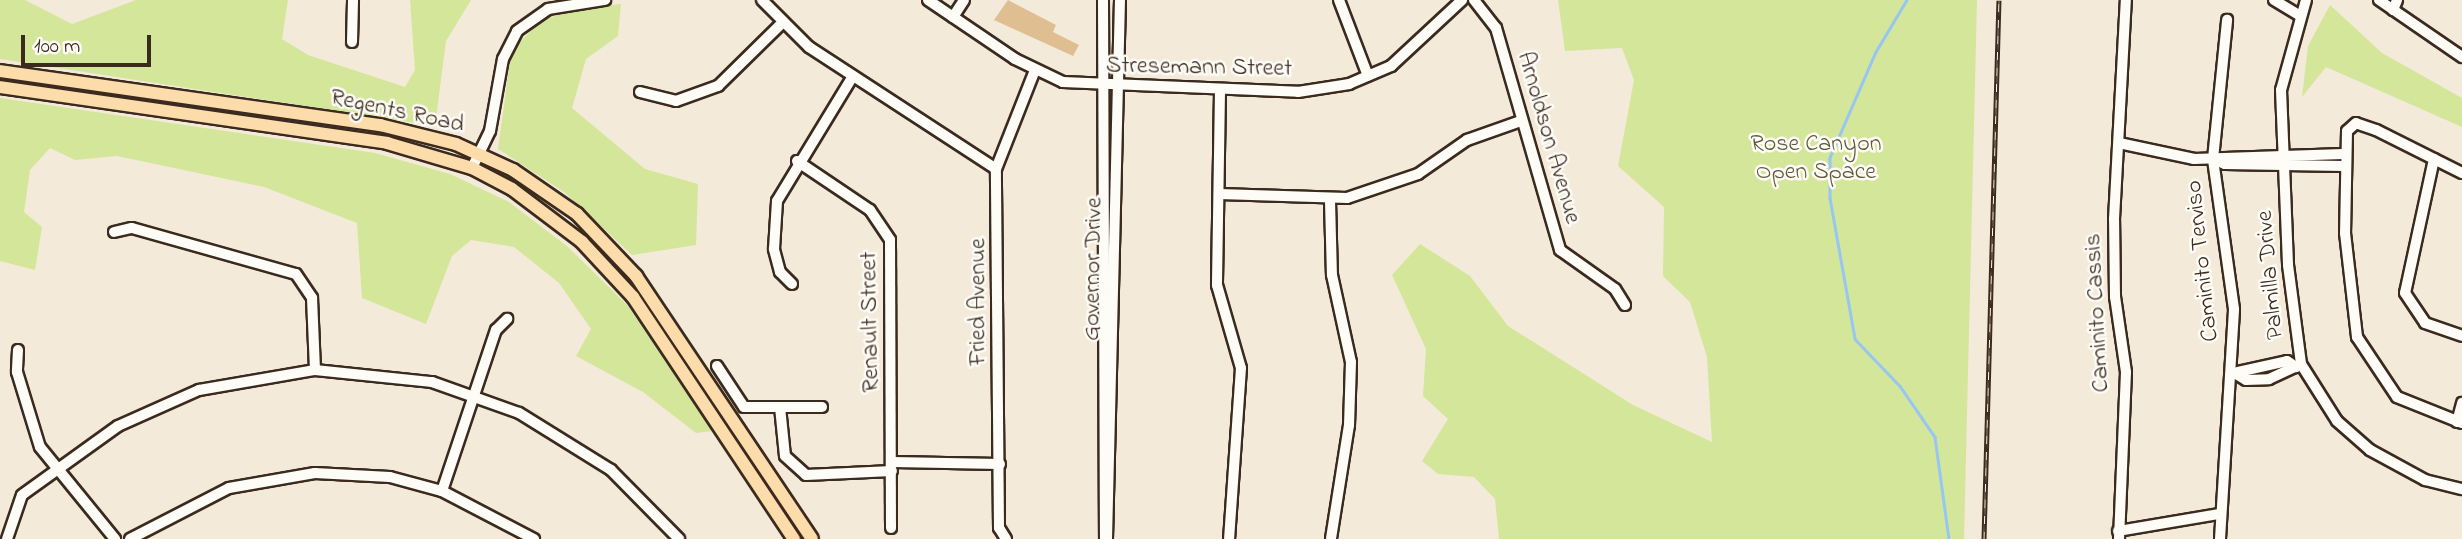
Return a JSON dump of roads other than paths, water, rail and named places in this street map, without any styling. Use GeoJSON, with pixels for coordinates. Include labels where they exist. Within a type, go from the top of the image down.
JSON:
{"type":"FeatureCollection","features":[{"type":"Feature","properties":{"kind":"main road","name":"Regents Road"},"geometry":{"type":"LineString","coordinates":[[0,71],[380,125],[479,153],[559,200],[617,254],[812,539]]}},
{"type":"Feature","properties":{"kind":"main road","name":"Regents Road"},"geometry":{"type":"LineString","coordinates":[[0,87],[377,141],[472,168],[563,225],[633,297],[794,539]]}},
{"type":"Feature","properties":{"kind":"street"},"geometry":{"type":"LineString","coordinates":[[352,0],[352,42]]}},
{"type":"Feature","properties":{"kind":"street"},"geometry":{"type":"LineString","coordinates":[[472,168],[494,118],[503,59],[517,31],[548,9],[605,0]]}},
{"type":"Feature","properties":{"kind":"street"},"geometry":{"type":"LineString","coordinates":[[762,0],[782,23],[853,76],[996,169]]}},
{"type":"Feature","properties":{"kind":"street","name":"Stresemann Street"},"geometry":{"type":"LineString","coordinates":[[928,0],[1035,70],[1102,88],[1220,91],[1324,89],[1368,76],[1414,50],[1462,0]]}},
{"type":"Feature","properties":{"kind":"street"},"geometry":{"type":"LineString","coordinates":[[953,17],[964,0]]}},
{"type":"Feature","properties":{"kind":"street","name":"Governor Drive"},"geometry":{"type":"LineString","coordinates":[[1103,0],[1106,539]]}},
{"type":"Feature","properties":{"kind":"street","name":"Governor Drive"},"geometry":{"type":"LineString","coordinates":[[1106,539],[1120,0]]}},
{"type":"Feature","properties":{"kind":"street"},"geometry":{"type":"LineString","coordinates":[[1339,0],[1368,76]]}},
{"type":"Feature","properties":{"kind":"street","name":"Arnoldson Avenue"},"geometry":{"type":"LineString","coordinates":[[1474,0],[1496,28],[1560,250],[1615,289],[1625,305]]}},
{"type":"Feature","properties":{"kind":"street","name":"Caminito Cassis"},"geometry":{"type":"LineString","coordinates":[[2118,535],[2126,372],[2115,297],[2126,0]]}},
{"type":"Feature","properties":{"kind":"street"},"geometry":{"type":"LineString","coordinates":[[2274,0],[2299,15]]}},
{"type":"Feature","properties":{"kind":"street","name":"Palmilla Drive"},"geometry":{"type":"LineString","coordinates":[[2306,0],[2299,15],[2282,77],[2288,276],[2299,365],[2329,411],[2370,450],[2425,480],[2462,489]]}},
{"type":"Feature","properties":{"kind":"street"},"geometry":{"type":"LineString","coordinates":[[2378,0],[2395,5],[2462,57]]}},
{"type":"Feature","properties":{"kind":"street","name":"Caminito Terviso"},"geometry":{"type":"LineString","coordinates":[[2220,539],[2218,514],[2234,372],[2234,309],[2213,159],[2227,20]]}},
{"type":"Feature","properties":{"kind":"street"},"geometry":{"type":"LineString","coordinates":[[640,92],[677,102],[718,86],[782,23]]}},
{"type":"Feature","properties":{"kind":"street","name":"Fried Avenue"},"geometry":{"type":"LineString","coordinates":[[1006,539],[999,527],[996,169],[1035,70]]}},
{"type":"Feature","properties":{"kind":"street"},"geometry":{"type":"LineString","coordinates":[[792,284],[780,272],[773,228],[781,190],[853,76]]}},
{"type":"Feature","properties":{"kind":"street"},"geometry":{"type":"LineString","coordinates":[[1220,91],[1217,285],[1241,368],[1229,539]]}},
{"type":"Feature","properties":{"kind":"street"},"geometry":{"type":"LineString","coordinates":[[1219,194],[1330,201],[1418,174],[1467,140],[1521,121]]}},
{"type":"Feature","properties":{"kind":"street"},"geometry":{"type":"LineString","coordinates":[[2462,173],[2356,123],[2347,131],[2343,166],[2357,337],[2397,397],[2460,422],[2462,403]]}},
{"type":"Feature","properties":{"kind":"street"},"geometry":{"type":"LineString","coordinates":[[2119,143],[2213,159],[2284,165],[2343,166]]}},
{"type":"Feature","properties":{"kind":"street"},"geometry":{"type":"LineString","coordinates":[[2213,159],[2283,153],[2343,154]]}},
{"type":"Feature","properties":{"kind":"street"},"geometry":{"type":"LineString","coordinates":[[2434,159],[2405,293],[2425,323],[2462,336]]}},
{"type":"Feature","properties":{"kind":"street","name":"Renault Street"},"geometry":{"type":"LineString","coordinates":[[797,162],[870,210],[890,240],[891,528]]}},
{"type":"Feature","properties":{"kind":"street"},"geometry":{"type":"LineString","coordinates":[[1330,201],[1332,275],[1351,362],[1349,425],[1331,539]]}},
{"type":"Feature","properties":{"kind":"street"},"geometry":{"type":"LineString","coordinates":[[114,232],[132,228],[296,274],[312,298],[315,370]]}},
{"type":"Feature","properties":{"kind":"street"},"geometry":{"type":"LineString","coordinates":[[442,491],[496,330],[508,319]]}},
{"type":"Feature","properties":{"kind":"street"},"geometry":{"type":"LineString","coordinates":[[18,350],[17,372],[33,430],[55,466],[115,539]]}},
{"type":"Feature","properties":{"kind":"street"},"geometry":{"type":"LineString","coordinates":[[2277,363],[2280,376]]}},
{"type":"Feature","properties":{"kind":"street"},"geometry":{"type":"LineString","coordinates":[[2234,372],[2277,363],[2299,365]]}},
{"type":"Feature","properties":{"kind":"street"},"geometry":{"type":"LineString","coordinates":[[2234,372],[2246,380],[2280,376],[2299,365]]}},
{"type":"Feature","properties":{"kind":"street"},"geometry":{"type":"LineString","coordinates":[[717,366],[744,407],[822,407]]}},
{"type":"Feature","properties":{"kind":"street"},"geometry":{"type":"LineString","coordinates":[[7,539],[22,495],[55,466],[118,426],[200,390],[315,370],[370,371],[474,395],[570,440],[621,479],[679,539]]}},
{"type":"Feature","properties":{"kind":"street"},"geometry":{"type":"LineString","coordinates":[[780,407],[785,456],[806,475],[892,466],[1000,464]]}},
{"type":"Feature","properties":{"kind":"street"},"geometry":{"type":"LineString","coordinates":[[130,539],[191,503],[275,477],[351,473],[442,491],[534,539]]}},
{"type":"Feature","properties":{"kind":"street"},"geometry":{"type":"LineString","coordinates":[[2118,535],[2218,514]]}},
{"type":"Feature","properties":{"kind":"waterway"},"geometry":{"type":"LineString","coordinates":[[1907,0],[1876,52],[1830,158],[1830,198],[1855,339],[1900,386],[1935,437],[1949,539]]}},
{"type":"Feature","properties":{"kind":"railway"},"geometry":{"type":"LineString","coordinates":[[1984,539],[1999,0]]}},
{"type":"Feature","properties":{"kind":"park label","name":"Rose Canyon Open Space"},"geometry":{"type":"Point","coordinates":[1816,159]}}]}
